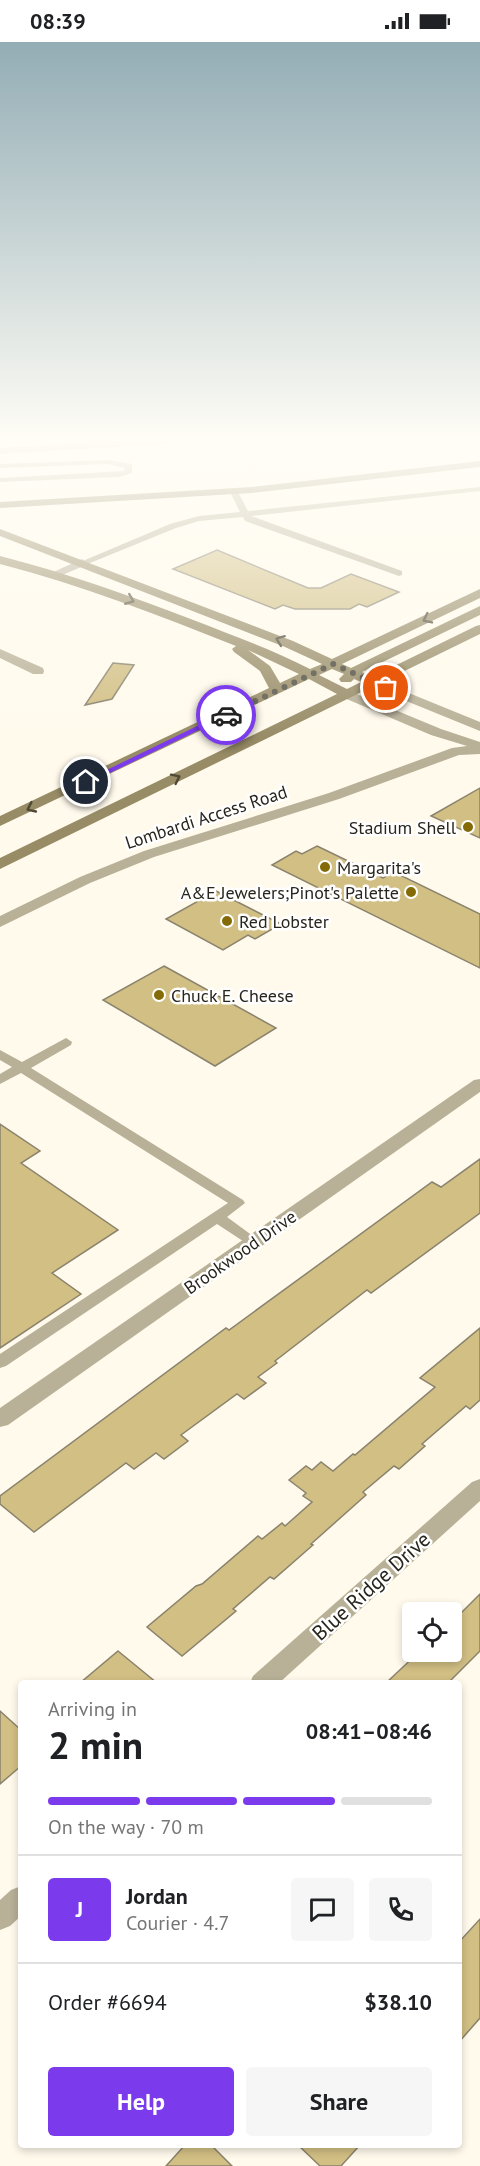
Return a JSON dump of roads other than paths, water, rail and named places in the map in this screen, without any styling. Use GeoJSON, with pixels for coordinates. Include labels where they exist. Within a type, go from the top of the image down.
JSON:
{"type":"FeatureCollection","features":[{"type":"Feature","properties":{"kind":"main road"},"geometry":{"type":"LineString","coordinates":[[21,540],[289,644],[372,682]]}},
{"type":"Feature","properties":{"kind":"main road"},"geometry":{"type":"LineString","coordinates":[[0,560],[55,574],[110,592],[274,656],[347,694]]}},
{"type":"Feature","properties":{"kind":"main road"},"geometry":{"type":"LineString","coordinates":[[0,822],[480,593]]}},
{"type":"Feature","properties":{"kind":"main road"},"geometry":{"type":"LineString","coordinates":[[347,694],[345,684],[352,672],[480,610]]}},
{"type":"Feature","properties":{"kind":"main road"},"geometry":{"type":"LineString","coordinates":[[0,864],[480,629]]}},
{"type":"Feature","properties":{"kind":"main road"},"geometry":{"type":"LineString","coordinates":[[226,638],[266,669],[278,690]]}},
{"type":"Feature","properties":{"kind":"street"},"geometry":{"type":"LineString","coordinates":[[55,574],[82,563]]}},
{"type":"Feature","properties":{"kind":"street"},"geometry":{"type":"LineString","coordinates":[[0,653],[38,671]]}},
{"type":"Feature","properties":{"kind":"street"},"geometry":{"type":"LineString","coordinates":[[372,682],[480,727]]}},
{"type":"Feature","properties":{"kind":"street"},"geometry":{"type":"LineString","coordinates":[[347,694],[480,748]]}},
{"type":"Feature","properties":{"kind":"street"},"geometry":{"type":"LineString","coordinates":[[429,760],[439,747],[436,732]]}},
{"type":"Feature","properties":{"kind":"street","name":"Lombardi Access Road"},"geometry":{"type":"LineString","coordinates":[[0,922],[85,880],[138,858],[358,788],[429,760],[462,750],[480,748]]}},
{"type":"Feature","properties":{"kind":"street","name":"Brookwood Drive"},"geometry":{"type":"LineString","coordinates":[[0,1419],[480,1084]]}},
{"type":"Feature","properties":{"kind":"street","name":"Blue Ridge Drive"},"geometry":{"type":"LineString","coordinates":[[265,1680],[480,1488]]}},
{"type":"Feature","properties":{"kind":"street"},"geometry":{"type":"LineString","coordinates":[[0,1917],[18,1902]]}},
{"type":"Feature","properties":{"kind":"lane"},"geometry":{"type":"LineString","coordinates":[[82,563],[138,540]]}},
{"type":"Feature","properties":{"kind":"lane"},"geometry":{"type":"LineString","coordinates":[[307,540],[399,573]]}},
{"type":"Feature","properties":{"kind":"lane"},"geometry":{"type":"LineString","coordinates":[[0,1080],[66,1042]]}},
{"type":"Feature","properties":{"kind":"lane"},"geometry":{"type":"LineString","coordinates":[[0,1054],[237,1203],[0,1362]]}},
{"type":"Feature","properties":{"kind":"lane"},"geometry":{"type":"LineString","coordinates":[[216,1217],[254,1242]]}},
{"type":"Feature","properties":{"kind":"place","name":"Stadium Shell"},"geometry":{"type":"Point","coordinates":[468,827]}},
{"type":"Feature","properties":{"kind":"place","name":"Margarita's"},"geometry":{"type":"Point","coordinates":[325,867]}},
{"type":"Feature","properties":{"kind":"place","name":"A&E Jewelers;Pinot's Palette"},"geometry":{"type":"Point","coordinates":[411,892]}},
{"type":"Feature","properties":{"kind":"place","name":"Red Lobster"},"geometry":{"type":"Point","coordinates":[227,921]}},
{"type":"Feature","properties":{"kind":"place","name":"Chuck E. Cheese"},"geometry":{"type":"Point","coordinates":[159,995]}}]}
